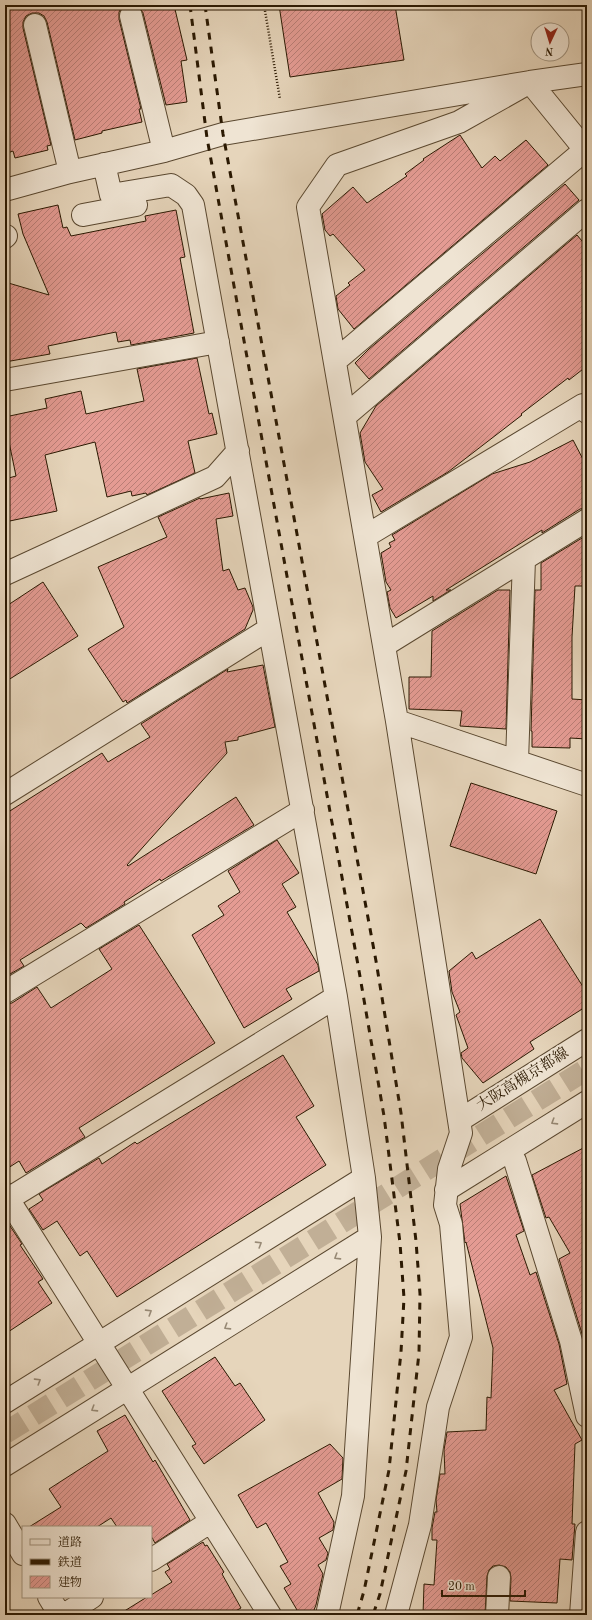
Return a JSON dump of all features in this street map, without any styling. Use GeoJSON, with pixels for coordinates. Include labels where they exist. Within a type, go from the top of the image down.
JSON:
{"type":"FeatureCollection","features":[{"type":"Feature","properties":{"kind":"street"},"geometry":{"type":"LineString","coordinates":[[131,16],[164,151]]}},
{"type":"Feature","properties":{"kind":"street"},"geometry":{"type":"LineString","coordinates":[[35,25],[70,172]]}},
{"type":"Feature","properties":{"kind":"street"},"geometry":{"type":"LineString","coordinates":[[5,190],[70,172],[164,151],[223,134],[530,82],[587,74]]}},
{"type":"Feature","properties":{"kind":"street"},"geometry":{"type":"LineString","coordinates":[[335,361],[586,151],[530,82]]}},
{"type":"Feature","properties":{"kind":"street"},"geometry":{"type":"LineString","coordinates":[[396,1615],[420,1525],[438,1407],[461,1337],[452,1224],[445,1205],[449,1169],[460,1133],[460,1120],[385,645],[308,207],[337,166],[458,122],[530,82]]}},
{"type":"Feature","properties":{"kind":"street"},"geometry":{"type":"LineString","coordinates":[[104,164],[111,195],[171,185],[186,195],[193,205],[336,997],[364,1178],[370,1237],[353,1496],[327,1615]]}},
{"type":"Feature","properties":{"kind":"street"},"geometry":{"type":"LineString","coordinates":[[83,215],[186,195]]}},
{"type":"Feature","properties":{"kind":"street"},"geometry":{"type":"LineString","coordinates":[[345,416],[587,210]]}},
{"type":"Feature","properties":{"kind":"street"},"geometry":{"type":"LineString","coordinates":[[5,380],[218,342]]}},
{"type":"Feature","properties":{"kind":"street"},"geometry":{"type":"LineString","coordinates":[[366,536],[583,405],[587,412]]}},
{"type":"Feature","properties":{"kind":"street"},"geometry":{"type":"LineString","coordinates":[[5,574],[215,477],[238,451]]}},
{"type":"Feature","properties":{"kind":"street"},"geometry":{"type":"LineString","coordinates":[[385,645],[587,520]]}},
{"type":"Feature","properties":{"kind":"street"},"geometry":{"type":"LineString","coordinates":[[517,761],[524,559]]}},
{"type":"Feature","properties":{"kind":"street"},"geometry":{"type":"LineString","coordinates":[[5,794],[269,629]]}},
{"type":"Feature","properties":{"kind":"street"},"geometry":{"type":"LineString","coordinates":[[397,721],[587,785]]}},
{"type":"Feature","properties":{"kind":"street"},"geometry":{"type":"LineString","coordinates":[[5,992],[303,810]]}},
{"type":"Feature","properties":{"kind":"street"},"geometry":{"type":"LineString","coordinates":[[270,1615],[6,1198],[336,997]]}},
{"type":"Feature","properties":{"kind":"street","name":"大阪高槻京都線"},"geometry":{"type":"LineString","coordinates":[[460,1120],[587,1040]]}},
{"type":"Feature","properties":{"kind":"street"},"geometry":{"type":"LineString","coordinates":[[446,1190],[587,1102]]}},
{"type":"Feature","properties":{"kind":"street"},"geometry":{"type":"LineString","coordinates":[[508,1151],[514,1161],[571,1341],[587,1416]]}},
{"type":"Feature","properties":{"kind":"street"},"geometry":{"type":"LineString","coordinates":[[5,1402],[364,1178]]}},
{"type":"Feature","properties":{"kind":"street"},"geometry":{"type":"LineString","coordinates":[[5,1465],[370,1237]]}},
{"type":"Feature","properties":{"kind":"street"},"geometry":{"type":"LineString","coordinates":[[152,1559],[210,1522]]}},
{"type":"Feature","properties":{"kind":"street"},"geometry":{"type":"LineString","coordinates":[[5,1524],[22,1552]]}},
{"type":"Feature","properties":{"kind":"street"},"geometry":{"type":"LineString","coordinates":[[581,1615],[587,1532]]}},
{"type":"Feature","properties":{"kind":"street"},"geometry":{"type":"LineString","coordinates":[[497,1615],[499,1577]]}},
{"type":"Feature","properties":{"kind":"street"},"geometry":{"type":"LineString","coordinates":[[51,1598],[60,1615]]}},
{"type":"Feature","properties":{"kind":"street"},"geometry":{"type":"LineString","coordinates":[[64,1615],[90,1598]]}},
{"type":"Feature","properties":{"kind":"path"},"geometry":{"type":"LineString","coordinates":[[264,5],[280,100]]}},
{"type":"Feature","properties":{"kind":"building"},"geometry":{"type":"Polygon","coordinates":[[[5,5],[126,5],[122,7],[119,12],[119,19],[141,109],[139,109],[142,122],[102,131],[102,133],[75,140],[47,22],[44,16],[39,13],[32,13],[26,16],[23,22],[23,28],[51,145],[47,146],[48,150],[15,158],[13,151],[5,154],[5,5]]]}},
{"type":"Feature","properties":{"kind":"building"},"geometry":{"type":"Polygon","coordinates":[[[136,5],[174,5],[187,60],[181,61],[187,102],[166,105],[143,13],[136,5]]]}},
{"type":"Feature","properties":{"kind":"building"},"geometry":{"type":"Polygon","coordinates":[[[279,5],[395,5],[404,60],[290,77],[279,5]]]}},
{"type":"Feature","properties":{"kind":"building"},"geometry":{"type":"Polygon","coordinates":[[[460,135],[482,168],[495,156],[500,161],[526,140],[548,165],[354,329],[338,309],[336,296],[350,285],[348,283],[365,270],[333,234],[330,236],[325,230],[322,214],[353,187],[367,203],[407,176],[405,174],[424,160],[423,159],[460,135]]]}},
{"type":"Feature","properties":{"kind":"building"},"geometry":{"type":"Polygon","coordinates":[[[565,184],[579,200],[369,379],[355,363],[369,349],[565,184]]]}},
{"type":"Feature","properties":{"kind":"building"},"geometry":{"type":"Polygon","coordinates":[[[58,205],[63,228],[67,227],[71,236],[146,221],[145,216],[176,210],[185,257],[180,258],[194,333],[131,345],[130,340],[118,342],[116,332],[48,346],[50,354],[5,362],[5,282],[49,295],[23,234],[18,214],[58,205]]]}},
{"type":"Feature","properties":{"kind":"building"},"geometry":{"type":"Polygon","coordinates":[[[577,235],[587,247],[587,366],[569,380],[568,378],[448,472],[381,512],[372,495],[383,489],[365,462],[360,433],[376,406],[577,235]]]}},
{"type":"Feature","properties":{"kind":"building"},"geometry":{"type":"Polygon","coordinates":[[[197,358],[209,414],[212,413],[217,434],[188,441],[195,473],[147,495],[146,493],[132,496],[131,491],[107,497],[95,442],[45,455],[57,511],[5,522],[5,479],[16,476],[9,442],[5,441],[5,417],[47,408],[45,399],[81,391],[86,414],[144,401],[137,369],[197,358]]]}},
{"type":"Feature","properties":{"kind":"building"},"geometry":{"type":"Polygon","coordinates":[[[573,440],[587,467],[587,508],[580,509],[542,533],[542,530],[446,590],[451,590],[433,601],[433,596],[396,618],[390,608],[387,592],[391,590],[386,582],[381,553],[391,547],[389,543],[395,540],[392,535],[492,474],[530,462],[573,440]]]}},
{"type":"Feature","properties":{"kind":"building"},"geometry":{"type":"Polygon","coordinates":[[[229,493],[233,516],[216,519],[223,571],[229,569],[238,590],[245,588],[253,607],[245,629],[127,703],[126,700],[123,702],[88,649],[124,627],[98,567],[167,537],[158,517],[200,498],[229,493]]]}},
{"type":"Feature","properties":{"kind":"building"},"geometry":{"type":"Polygon","coordinates":[[[587,535],[587,586],[575,586],[572,637],[572,699],[587,700],[587,739],[570,738],[570,748],[532,747],[531,731],[535,590],[541,590],[541,563],[587,535]]]}},
{"type":"Feature","properties":{"kind":"building"},"geometry":{"type":"Polygon","coordinates":[[[43,582],[78,636],[5,682],[5,607],[43,582]]]}},
{"type":"Feature","properties":{"kind":"building"},"geometry":{"type":"Polygon","coordinates":[[[498,590],[510,590],[506,729],[460,726],[462,711],[409,709],[409,677],[431,677],[432,631],[498,590]]]}},
{"type":"Feature","properties":{"kind":"building"},"geometry":{"type":"Polygon","coordinates":[[[263,665],[275,727],[238,737],[238,740],[225,742],[227,753],[127,865],[128,866],[236,797],[254,825],[161,881],[160,879],[124,902],[125,904],[86,928],[81,923],[20,960],[24,966],[5,977],[5,814],[102,753],[108,762],[150,737],[141,724],[228,669],[227,672],[263,665]]]}},
{"type":"Feature","properties":{"kind":"building"},"geometry":{"type":"Polygon","coordinates":[[[471,783],[557,811],[536,874],[450,846],[471,783]]]}},
{"type":"Feature","properties":{"kind":"building"},"geometry":{"type":"Polygon","coordinates":[[[277,840],[299,873],[282,884],[296,907],[287,912],[318,965],[319,971],[286,989],[292,999],[244,1028],[192,935],[224,915],[218,906],[240,892],[228,871],[277,840]]]}},
{"type":"Feature","properties":{"kind":"building"},"geometry":{"type":"Polygon","coordinates":[[[540,919],[587,993],[587,1006],[530,1042],[534,1049],[483,1083],[462,1058],[461,1053],[468,1048],[456,1015],[460,1012],[452,992],[449,971],[472,952],[476,959],[540,919]]]}},
{"type":"Feature","properties":{"kind":"building"},"geometry":{"type":"Polygon","coordinates":[[[139,925],[215,1043],[79,1128],[85,1137],[26,1173],[19,1161],[5,1170],[5,1004],[12,1003],[37,987],[51,1008],[112,969],[99,949],[139,925]]]}},
{"type":"Feature","properties":{"kind":"building"},"geometry":{"type":"Polygon","coordinates":[[[283,1055],[314,1106],[296,1117],[326,1165],[117,1297],[87,1251],[80,1256],[57,1221],[43,1230],[29,1209],[43,1200],[39,1194],[99,1158],[102,1164],[135,1142],[137,1144],[283,1055]]]}},
{"type":"Feature","properties":{"kind":"building"},"geometry":{"type":"Polygon","coordinates":[[[587,1146],[587,1356],[583,1337],[559,1259],[570,1253],[549,1217],[546,1218],[532,1175],[587,1146]]]}},
{"type":"Feature","properties":{"kind":"building"},"geometry":{"type":"Polygon","coordinates":[[[506,1176],[524,1231],[516,1235],[530,1275],[536,1272],[559,1344],[567,1384],[554,1390],[582,1440],[575,1444],[572,1524],[575,1524],[572,1560],[560,1559],[557,1603],[510,1601],[510,1572],[506,1567],[499,1565],[493,1566],[489,1570],[487,1576],[485,1615],[423,1615],[424,1584],[434,1585],[437,1540],[432,1540],[432,1528],[435,1512],[437,1512],[436,1500],[440,1474],[445,1474],[444,1450],[447,1432],[486,1430],[487,1397],[491,1398],[493,1348],[466,1242],[465,1243],[460,1204],[506,1176]]]}},
{"type":"Feature","properties":{"kind":"building"},"geometry":{"type":"Polygon","coordinates":[[[5,1222],[7,1224],[8,1223],[22,1244],[20,1245],[43,1279],[38,1282],[52,1303],[5,1334],[5,1222]]]}},
{"type":"Feature","properties":{"kind":"building"},"geometry":{"type":"Polygon","coordinates":[[[215,1357],[235,1386],[240,1383],[265,1420],[204,1464],[192,1446],[196,1444],[162,1391],[215,1357]]]}},
{"type":"Feature","properties":{"kind":"building"},"geometry":{"type":"Polygon","coordinates":[[[125,1415],[153,1462],[155,1460],[190,1520],[155,1543],[152,1538],[152,1526],[116,1526],[111,1518],[99,1526],[31,1526],[61,1507],[49,1489],[108,1451],[97,1431],[125,1415]]]}},
{"type":"Feature","properties":{"kind":"building"},"geometry":{"type":"Polygon","coordinates":[[[330,1444],[343,1458],[342,1479],[318,1493],[334,1522],[333,1530],[319,1538],[328,1553],[326,1560],[318,1565],[323,1574],[316,1605],[312,1615],[300,1615],[284,1588],[291,1584],[280,1566],[288,1562],[266,1523],[257,1528],[238,1495],[330,1444]]]}},
{"type":"Feature","properties":{"kind":"building"},"geometry":{"type":"Polygon","coordinates":[[[203,1542],[205,1546],[207,1545],[224,1572],[222,1574],[241,1608],[228,1615],[118,1615],[145,1598],[152,1598],[152,1594],[172,1582],[165,1572],[170,1569],[167,1564],[203,1542]]]}},
{"type":"Feature","properties":{"kind":"tunnel"},"geometry":{"type":"LineString","coordinates":[[5,1433],[587,1069]]}},
{"type":"Feature","properties":{"kind":"railway"},"geometry":{"type":"LineString","coordinates":[[190,5],[207,138],[358,965],[384,1116],[400,1243],[404,1298],[401,1352],[389,1470],[364,1591],[357,1615]]}},
{"type":"Feature","properties":{"kind":"railway"},"geometry":{"type":"LineString","coordinates":[[205,5],[223,134],[376,961],[401,1113],[416,1241],[420,1294],[419,1353],[406,1471],[380,1594],[373,1615]]}}]}
